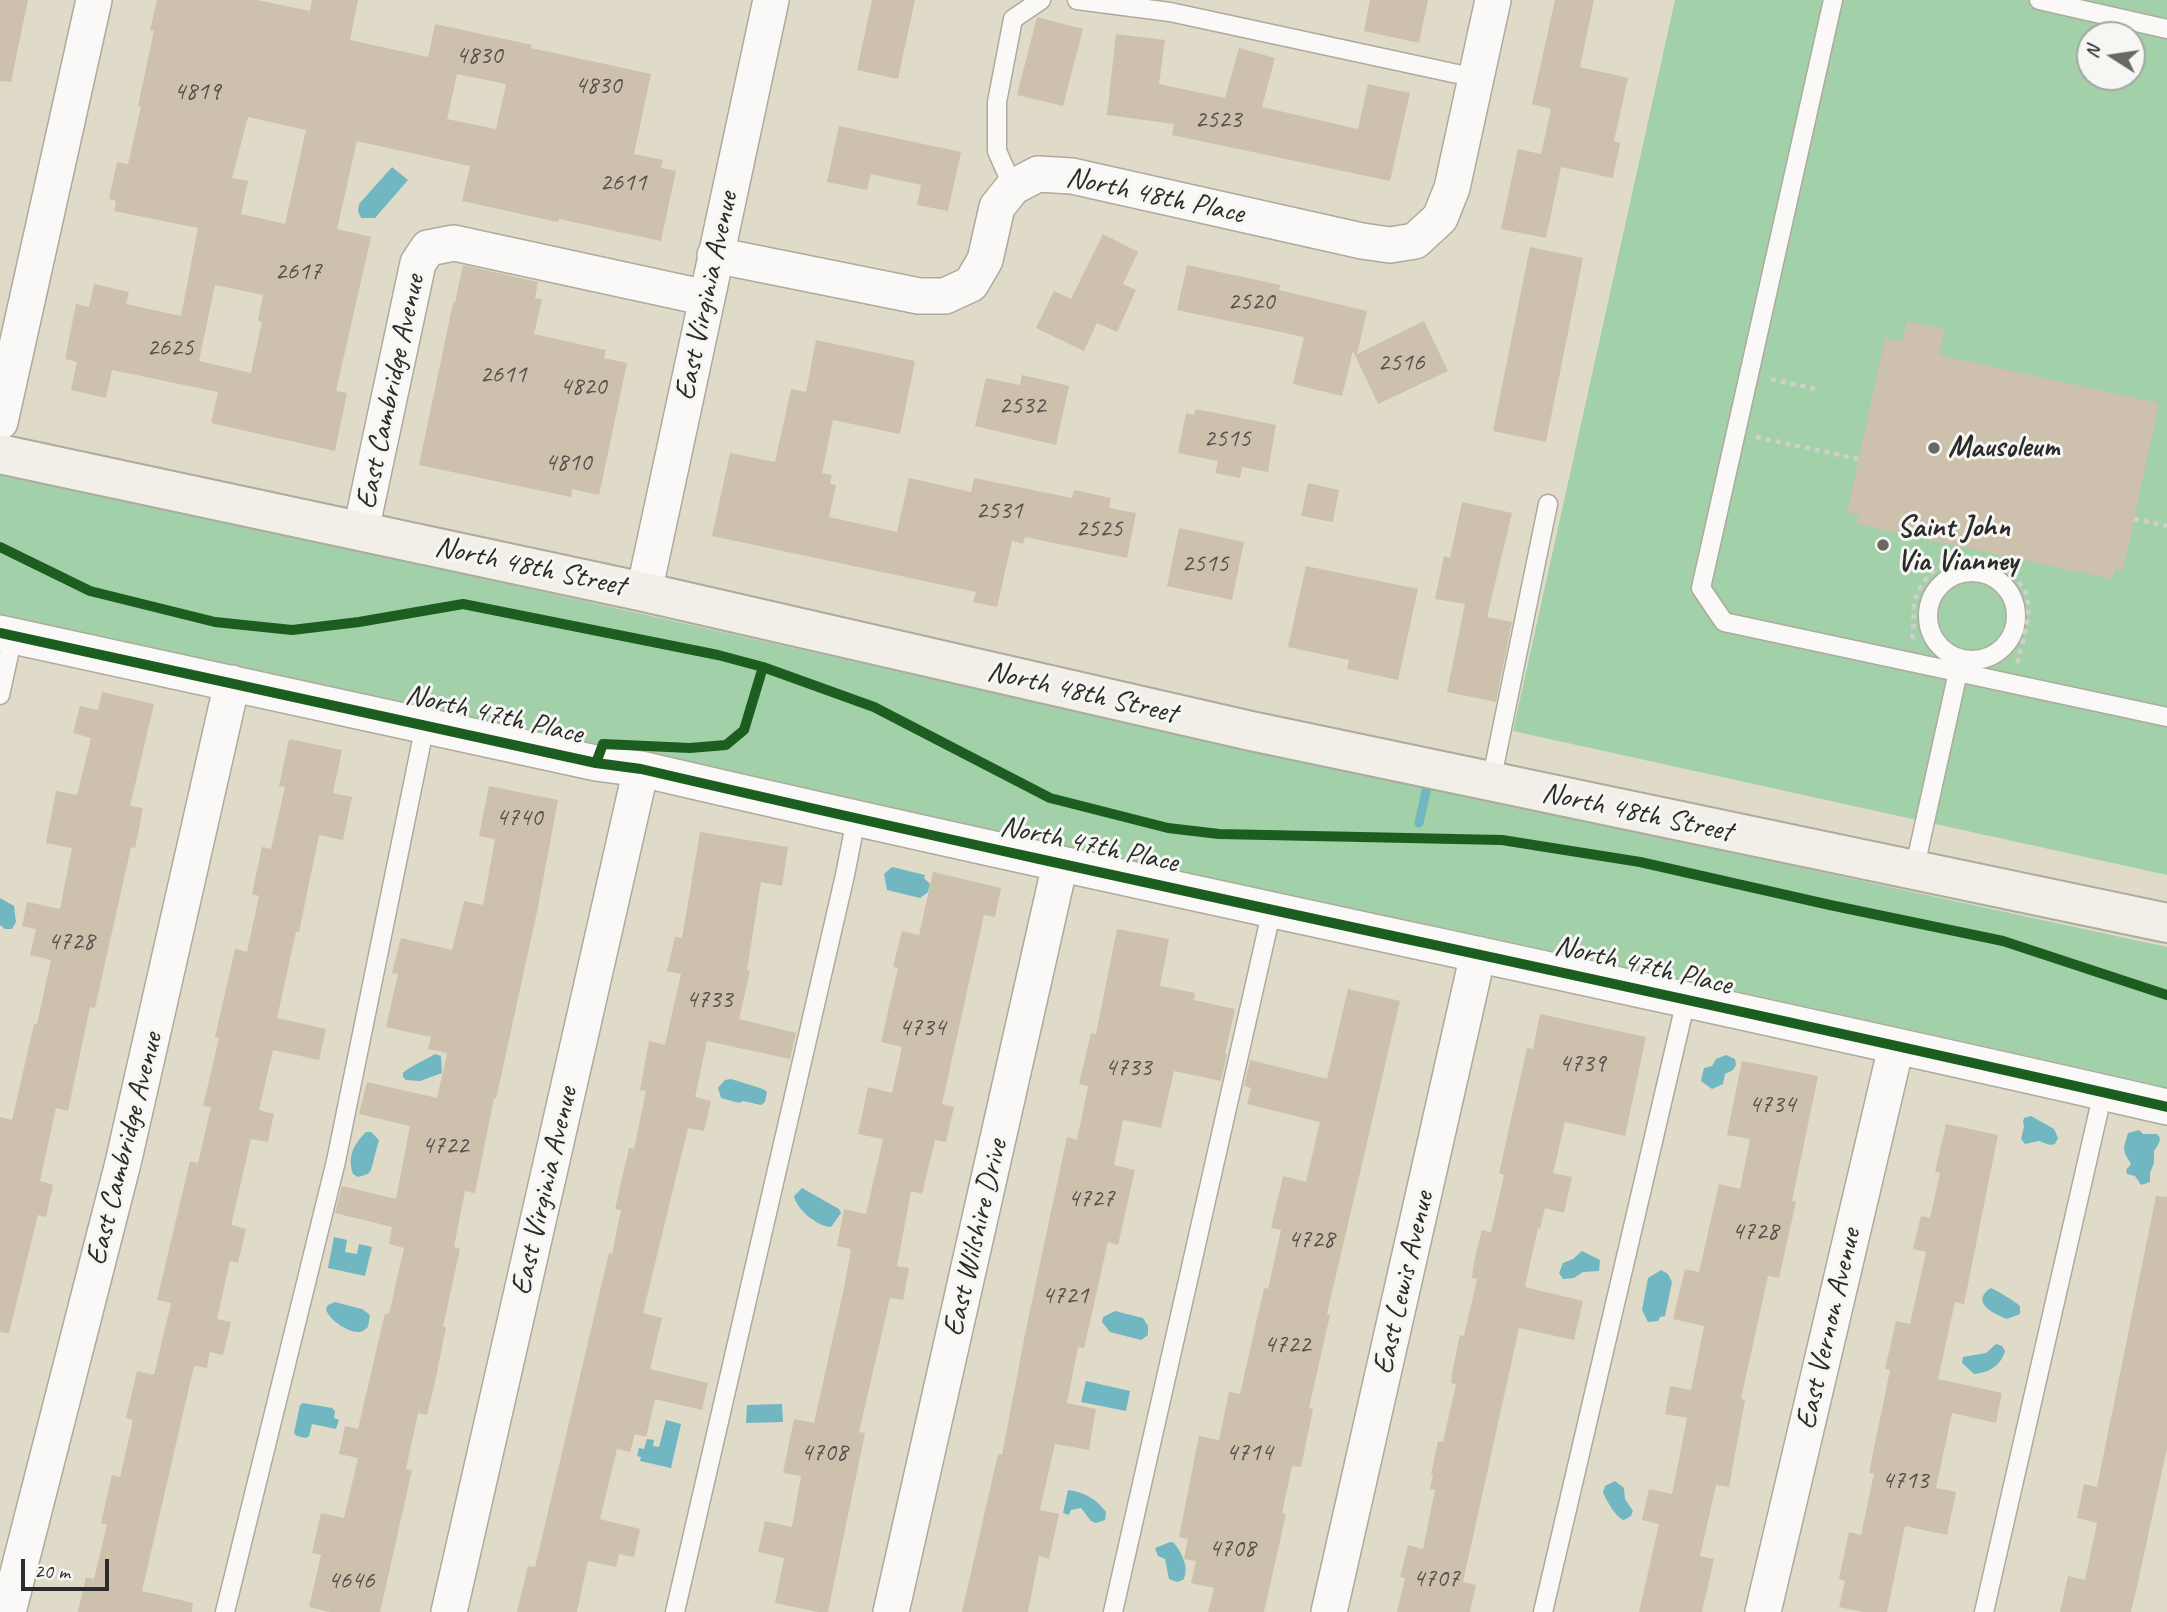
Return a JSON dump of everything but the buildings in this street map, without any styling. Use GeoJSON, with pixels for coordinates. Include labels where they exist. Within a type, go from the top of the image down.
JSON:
{"type":"FeatureCollection","features":[{"type":"Feature","properties":{"kind":"street"},"geometry":{"type":"LineString","coordinates":[[0,422],[94,0]]}},
{"type":"Feature","properties":{"kind":"street","name":"East Virginia Avenue"},"geometry":{"type":"LineString","coordinates":[[645,592],[771,0]]}},
{"type":"Feature","properties":{"kind":"street"},"geometry":{"type":"LineString","coordinates":[[1476,78],[1493,0]]}},
{"type":"Feature","properties":{"kind":"street","name":"North 48th Place"},"geometry":{"type":"LineString","coordinates":[[1013,187],[1038,174],[1072,176],[1363,241],[1390,245],[1415,241],[1440,218],[1452,188],[1476,78]]}},
{"type":"Feature","properties":{"kind":"street"},"geometry":{"type":"LineString","coordinates":[[715,255],[919,296],[944,296],[971,284],[985,260],[997,207],[1013,187]]}},
{"type":"Feature","properties":{"kind":"street","name":"East Cambridge Avenue"},"geometry":{"type":"LineString","coordinates":[[361,530],[418,263],[428,248],[454,243],[707,298]]}},
{"type":"Feature","properties":{"kind":"street","name":"North 48th Street"},"geometry":{"type":"LineString","coordinates":[[0,454],[645,592],[1001,675],[1491,782],[2167,923]]}},
{"type":"Feature","properties":{"kind":"street","name":"North 47th Place"},"geometry":{"type":"LineString","coordinates":[[6,635],[596,763],[641,769],[856,819],[2167,1107]]}},
{"type":"Feature","properties":{"kind":"street","name":"East Cambridge Avenue"},"geometry":{"type":"LineString","coordinates":[[8,1612],[123,1163],[232,683]]}},
{"type":"Feature","properties":{"kind":"street","name":"East Virginia Avenue"},"geometry":{"type":"LineString","coordinates":[[449,1612],[641,769]]}},
{"type":"Feature","properties":{"kind":"street","name":"East Wilshire Drive"},"geometry":{"type":"LineString","coordinates":[[891,1612],[1060,864]]}},
{"type":"Feature","properties":{"kind":"street","name":"East Lewis Avenue"},"geometry":{"type":"LineString","coordinates":[[1329,1612],[1478,954]]}},
{"type":"Feature","properties":{"kind":"street","name":"East Vernon Avenue"},"geometry":{"type":"LineString","coordinates":[[1763,1612],[1896,1047]]}},
{"type":"Feature","properties":{"kind":"lane"},"geometry":{"type":"LineString","coordinates":[[1013,187],[997,151],[997,102],[1013,19],[1041,0]]}},
{"type":"Feature","properties":{"kind":"lane"},"geometry":{"type":"LineString","coordinates":[[1077,0],[1170,12],[1476,78]]}},
{"type":"Feature","properties":{"kind":"lane"},"geometry":{"type":"LineString","coordinates":[[1833,0],[1701,587],[1724,622],[1908,660],[1959,665],[2013,683],[2167,717]]}},
{"type":"Feature","properties":{"kind":"lane"},"geometry":{"type":"LineString","coordinates":[[2039,0],[2167,29]]}},
{"type":"Feature","properties":{"kind":"lane"},"geometry":{"type":"LineString","coordinates":[[1491,782],[1548,504]]}},
{"type":"Feature","properties":{"kind":"lane"},"geometry":{"type":"LineString","coordinates":[[1970,571],[1984,573],[1997,579],[2008,589],[2015,604],[2016,619],[2012,634],[2004,646],[1991,656],[1959,665],[1930,632],[1927,618],[1929,604],[1944,581],[1956,574],[1970,571]]}},
{"type":"Feature","properties":{"kind":"lane"},"geometry":{"type":"LineString","coordinates":[[0,695],[6,635]]}},
{"type":"Feature","properties":{"kind":"lane"},"geometry":{"type":"LineString","coordinates":[[1914,871],[1959,665]]}},
{"type":"Feature","properties":{"kind":"lane"},"geometry":{"type":"LineString","coordinates":[[225,1612],[336,1161],[425,725]]}},
{"type":"Feature","properties":{"kind":"lane"},"geometry":{"type":"LineString","coordinates":[[676,1612],[856,819]]}},
{"type":"Feature","properties":{"kind":"lane"},"geometry":{"type":"LineString","coordinates":[[1114,1612],[1272,909]]}},
{"type":"Feature","properties":{"kind":"lane"},"geometry":{"type":"LineString","coordinates":[[1543,1612],[1686,1000]]}},
{"type":"Feature","properties":{"kind":"lane"},"geometry":{"type":"LineString","coordinates":[[1984,1612],[2103,1092]]}},
{"type":"Feature","properties":{"kind":"path"},"geometry":{"type":"LineString","coordinates":[[1750,374],[1820,390]]}},
{"type":"Feature","properties":{"kind":"path"},"geometry":{"type":"LineString","coordinates":[[1737,432],[1858,459]]}},
{"type":"Feature","properties":{"kind":"path"},"geometry":{"type":"LineString","coordinates":[[2134,519],[2167,526]]}},
{"type":"Feature","properties":{"kind":"path"},"geometry":{"type":"LineString","coordinates":[[1908,660],[1914,631],[1912,607],[1927,577],[1952,559],[1987,558],[2001,564],[2025,590],[2028,620],[2013,683]]}},
{"type":"Feature","properties":{"kind":"green space"},"geometry":{"type":"Polygon","coordinates":[[[1675,0],[2167,0],[2167,875],[1513,731],[1675,0]]]}},
{"type":"Feature","properties":{"kind":"green space"},"geometry":{"type":"Polygon","coordinates":[[[0,475],[361,551],[1012,697],[2167,947],[2167,1092],[0,619],[0,475]]]}},
{"type":"Feature","properties":{"kind":"water"},"geometry":{"type":"Polygon","coordinates":[[[392,167],[408,180],[375,218],[361,218],[359,204],[392,167]]]}},
{"type":"Feature","properties":{"kind":"water"},"geometry":{"type":"Polygon","coordinates":[[[892,867],[925,875],[924,878],[930,884],[928,892],[920,898],[887,890],[884,874],[892,867]]]}},
{"type":"Feature","properties":{"kind":"water"},"geometry":{"type":"Polygon","coordinates":[[[0,898],[14,906],[16,922],[12,929],[5,929],[0,925],[0,898]]]}},
{"type":"Feature","properties":{"kind":"water"},"geometry":{"type":"Polygon","coordinates":[[[435,1054],[441,1056],[442,1073],[420,1081],[406,1080],[403,1077],[405,1071],[435,1054]]]}},
{"type":"Feature","properties":{"kind":"water"},"geometry":{"type":"Polygon","coordinates":[[[1726,1055],[1735,1059],[1736,1065],[1725,1074],[1723,1084],[1712,1089],[1701,1081],[1704,1068],[1712,1066],[1716,1059],[1726,1055]]]}},
{"type":"Feature","properties":{"kind":"water"},"geometry":{"type":"Polygon","coordinates":[[[731,1079],[763,1089],[767,1092],[765,1102],[761,1105],[743,1101],[739,1103],[721,1098],[718,1088],[725,1080],[731,1079]]]}},
{"type":"Feature","properties":{"kind":"water"},"geometry":{"type":"Polygon","coordinates":[[[2031,1116],[2054,1129],[2058,1138],[2055,1144],[2039,1141],[2025,1144],[2021,1139],[2023,1122],[2024,1118],[2031,1116]]]}},
{"type":"Feature","properties":{"kind":"water"},"geometry":{"type":"Polygon","coordinates":[[[2139,1130],[2143,1134],[2157,1134],[2160,1138],[2154,1151],[2150,1182],[2141,1185],[2135,1176],[2127,1174],[2126,1170],[2131,1164],[2124,1149],[2128,1133],[2139,1130]]]}},
{"type":"Feature","properties":{"kind":"water"},"geometry":{"type":"Polygon","coordinates":[[[366,1132],[371,1132],[379,1140],[371,1170],[358,1177],[353,1174],[351,1168],[351,1156],[366,1132]]]}},
{"type":"Feature","properties":{"kind":"water"},"geometry":{"type":"Polygon","coordinates":[[[802,1188],[839,1209],[841,1213],[831,1227],[814,1221],[803,1212],[794,1196],[802,1188]]]}},
{"type":"Feature","properties":{"kind":"water"},"geometry":{"type":"Polygon","coordinates":[[[334,1237],[347,1240],[345,1252],[357,1254],[359,1244],[372,1247],[365,1276],[328,1268],[334,1237]]]}},
{"type":"Feature","properties":{"kind":"water"},"geometry":{"type":"Polygon","coordinates":[[[1582,1251],[1600,1260],[1599,1271],[1583,1272],[1574,1278],[1563,1279],[1559,1273],[1563,1263],[1582,1251]]]}},
{"type":"Feature","properties":{"kind":"water"},"geometry":{"type":"Polygon","coordinates":[[[1661,1270],[1668,1274],[1672,1282],[1665,1316],[1658,1321],[1648,1322],[1642,1310],[1648,1278],[1661,1270]]]}},
{"type":"Feature","properties":{"kind":"water"},"geometry":{"type":"Polygon","coordinates":[[[1991,1288],[2020,1306],[2020,1314],[2007,1319],[1986,1307],[1982,1298],[1991,1288]]]}},
{"type":"Feature","properties":{"kind":"water"},"geometry":{"type":"Polygon","coordinates":[[[335,1302],[362,1309],[370,1315],[368,1327],[358,1332],[339,1324],[330,1317],[326,1309],[335,1302]]]}},
{"type":"Feature","properties":{"kind":"water"},"geometry":{"type":"Polygon","coordinates":[[[1115,1311],[1143,1318],[1148,1326],[1148,1335],[1141,1340],[1110,1332],[1102,1322],[1103,1317],[1115,1311]]]}},
{"type":"Feature","properties":{"kind":"water"},"geometry":{"type":"Polygon","coordinates":[[[1996,1344],[2002,1346],[2005,1351],[1997,1365],[1989,1370],[1974,1374],[1962,1363],[1963,1357],[1986,1353],[1996,1344]]]}},
{"type":"Feature","properties":{"kind":"water"},"geometry":{"type":"Polygon","coordinates":[[[1086,1381],[1130,1391],[1126,1411],[1081,1402],[1086,1381]]]}},
{"type":"Feature","properties":{"kind":"water"},"geometry":{"type":"Polygon","coordinates":[[[303,1403],[332,1408],[335,1411],[334,1418],[339,1420],[336,1429],[312,1424],[309,1436],[297,1436],[294,1433],[300,1405],[303,1403]]]}},
{"type":"Feature","properties":{"kind":"water"},"geometry":{"type":"Polygon","coordinates":[[[782,1404],[783,1422],[746,1423],[747,1405],[782,1404]]]}},
{"type":"Feature","properties":{"kind":"water"},"geometry":{"type":"Polygon","coordinates":[[[666,1420],[681,1424],[671,1468],[640,1461],[641,1457],[637,1456],[639,1448],[644,1449],[647,1439],[654,1440],[653,1446],[659,1447],[666,1420]]]}},
{"type":"Feature","properties":{"kind":"water"},"geometry":{"type":"Polygon","coordinates":[[[1615,1481],[1624,1488],[1625,1499],[1633,1511],[1631,1516],[1624,1520],[1609,1504],[1603,1492],[1605,1486],[1615,1481]]]}},
{"type":"Feature","properties":{"kind":"water"},"geometry":{"type":"Polygon","coordinates":[[[1068,1490],[1080,1492],[1094,1500],[1106,1512],[1105,1520],[1096,1523],[1091,1521],[1081,1508],[1071,1510],[1069,1515],[1063,1513],[1068,1490]]]}},
{"type":"Feature","properties":{"kind":"water"},"geometry":{"type":"Polygon","coordinates":[[[1174,1543],[1182,1556],[1186,1571],[1183,1580],[1177,1582],[1169,1579],[1165,1559],[1158,1556],[1155,1548],[1174,1543]]]}},
{"type":"Feature","properties":{"kind":"waterway"},"geometry":{"type":"LineString","coordinates":[[1419,823],[1429,778]]}},
{"type":"Feature","properties":{"kind":"cycle path"},"geometry":{"type":"LineString","coordinates":[[0,547],[90,591],[215,622],[292,630],[359,622],[463,604],[718,655],[763,667],[874,707],[1050,798],[1168,828],[1219,834],[1502,840],[1640,862],[2003,941],[2167,995]]}},
{"type":"Feature","properties":{"kind":"cycle path"},"geometry":{"type":"LineString","coordinates":[[0,633],[596,763],[641,769],[2167,1107]]}},
{"type":"Feature","properties":{"kind":"cycle path"},"geometry":{"type":"LineString","coordinates":[[596,763],[603,744],[690,748],[726,745],[744,730],[763,667]]}},
{"type":"Feature","properties":{"kind":"place","name":"Mausoleum"},"geometry":{"type":"Point","coordinates":[1934,448]}},
{"type":"Feature","properties":{"kind":"place","name":"Saint John Via Vianney"},"geometry":{"type":"Point","coordinates":[1883,545]}}]}
